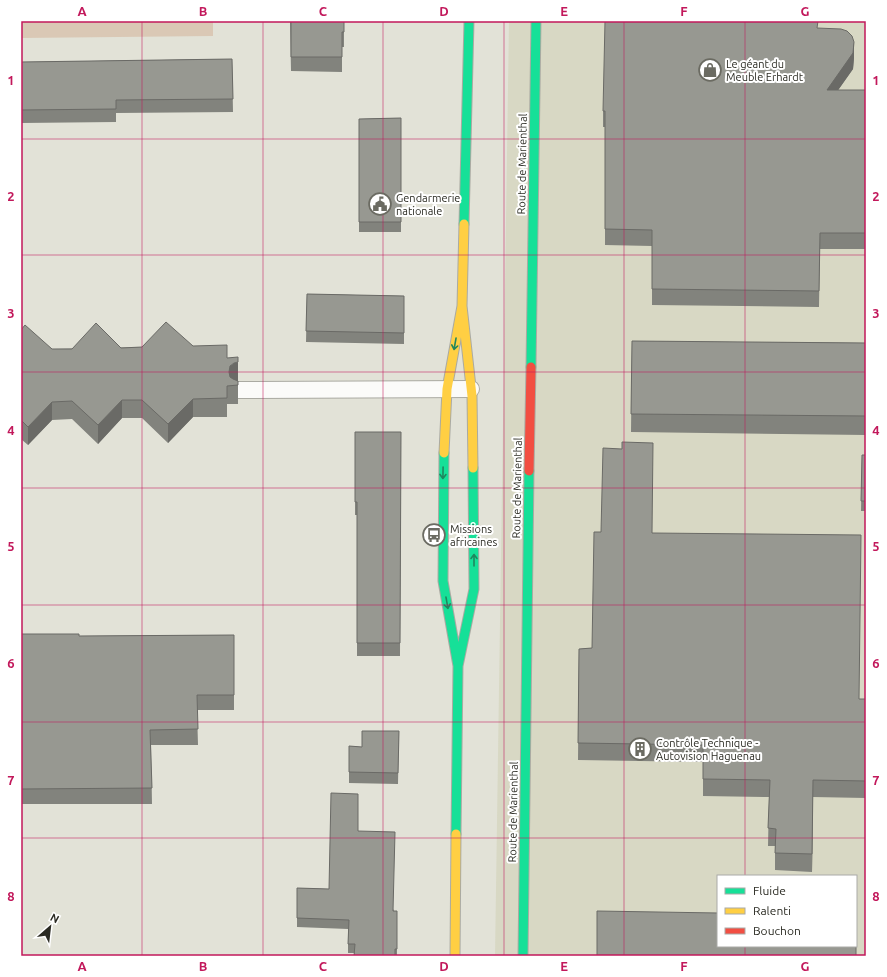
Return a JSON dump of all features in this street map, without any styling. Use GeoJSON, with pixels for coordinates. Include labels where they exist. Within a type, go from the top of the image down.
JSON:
{"type":"FeatureCollection","features":[{"type":"Feature","properties":{"kind":"street"},"geometry":{"type":"LineString","coordinates":[[458,666],[474,589],[472,389],[462,306],[469,21]]}},
{"type":"Feature","properties":{"kind":"street","name":"Route de Marienthal"},"geometry":{"type":"LineString","coordinates":[[524,956],[526,672],[536,21]]}},
{"type":"Feature","properties":{"kind":"street"},"geometry":{"type":"LineString","coordinates":[[455,956],[458,666],[443,581],[443,474],[446,389],[462,306]]}},
{"type":"Feature","properties":{"kind":"lane"},"geometry":{"type":"LineString","coordinates":[[238,390],[472,389]]}},
{"type":"Feature","properties":{"kind":"shaded area"},"geometry":{"type":"Polygon","coordinates":[[[21,21],[213,21],[213,36],[21,38],[21,21]]]}},
{"type":"Feature","properties":{"kind":"shaded area"},"geometry":{"type":"Polygon","coordinates":[[[509,21],[866,21],[866,956],[495,956],[509,21]]]}},
{"type":"Feature","properties":{"kind":"building"},"geometry":{"type":"Polygon","coordinates":[[[291,21],[344,21],[344,32],[342,32],[342,57],[291,57],[291,21]]]}},
{"type":"Feature","properties":{"kind":"building"},"geometry":{"type":"Polygon","coordinates":[[[605,21],[818,21],[817,28],[841,29],[847,31],[852,36],[854,42],[853,53],[827,90],[866,90],[866,233],[820,233],[819,291],[652,289],[652,230],[605,229],[605,111],[603,111],[605,21]]]}},
{"type":"Feature","properties":{"kind":"building"},"geometry":{"type":"Polygon","coordinates":[[[232,59],[233,99],[116,100],[116,109],[21,110],[21,62],[232,59]]]}},
{"type":"Feature","properties":{"kind":"building","name":"Gendarmerie nationale"},"geometry":{"type":"Polygon","coordinates":[[[401,118],[401,222],[359,222],[359,119],[401,118]]]}},
{"type":"Feature","properties":{"kind":"building"},"geometry":{"type":"Polygon","coordinates":[[[307,294],[404,296],[404,333],[306,331],[307,294]]]}},
{"type":"Feature","properties":{"kind":"building"},"geometry":{"type":"Polygon","coordinates":[[[166,322],[193,346],[227,345],[227,358],[238,357],[238,362],[230,366],[229,372],[230,377],[238,381],[238,385],[227,386],[227,398],[193,399],[168,424],[142,400],[122,400],[98,425],[72,401],[52,402],[28,427],[21,420],[21,330],[25,325],[52,349],[72,349],[96,323],[121,348],[142,347],[166,322]]]}},
{"type":"Feature","properties":{"kind":"building"},"geometry":{"type":"Polygon","coordinates":[[[632,341],[866,343],[866,416],[631,414],[632,341]]]}},
{"type":"Feature","properties":{"kind":"building"},"geometry":{"type":"Polygon","coordinates":[[[355,432],[401,432],[400,643],[357,643],[357,502],[355,502],[355,432]]]}},
{"type":"Feature","properties":{"kind":"building"},"geometry":{"type":"Polygon","coordinates":[[[622,442],[653,443],[652,533],[861,535],[859,699],[866,699],[866,781],[813,780],[812,854],[775,853],[776,829],[768,828],[770,780],[703,779],[703,745],[578,743],[579,649],[592,648],[594,532],[601,532],[603,448],[622,449],[622,442]]]}},
{"type":"Feature","properties":{"kind":"building"},"geometry":{"type":"Polygon","coordinates":[[[862,455],[866,455],[866,501],[861,501],[862,455]]]}},
{"type":"Feature","properties":{"kind":"building"},"geometry":{"type":"Polygon","coordinates":[[[21,634],[79,634],[79,636],[234,635],[234,695],[197,695],[198,729],[150,730],[152,788],[21,789],[21,634]]]}},
{"type":"Feature","properties":{"kind":"building"},"geometry":{"type":"Polygon","coordinates":[[[362,731],[399,731],[398,773],[349,772],[349,746],[362,747],[362,731]]]}},
{"type":"Feature","properties":{"kind":"building"},"geometry":{"type":"Polygon","coordinates":[[[331,793],[358,794],[358,831],[395,832],[393,911],[397,911],[397,949],[395,949],[395,956],[354,956],[355,944],[348,944],[349,920],[297,918],[297,888],[329,889],[331,793]]]}},
{"type":"Feature","properties":{"kind":"building"},"geometry":{"type":"Polygon","coordinates":[[[597,911],[717,913],[717,947],[856,947],[856,956],[597,956],[597,911]]]}},
{"type":"Feature","properties":{"kind":"traffic: fast"},"geometry":{"type":"LineString","coordinates":[[464,224],[469,21]]}},
{"type":"Feature","properties":{"kind":"traffic: fast"},"geometry":{"type":"LineString","coordinates":[[531,367],[536,21]]}},
{"type":"Feature","properties":{"kind":"traffic: fast"},"geometry":{"type":"LineString","coordinates":[[444,453],[443,581],[458,666],[474,589],[473,468]]}},
{"type":"Feature","properties":{"kind":"traffic: fast"},"geometry":{"type":"LineString","coordinates":[[523,956],[529,471]]}},
{"type":"Feature","properties":{"kind":"traffic: fast"},"geometry":{"type":"LineString","coordinates":[[456,834],[458,666]]}},
{"type":"Feature","properties":{"kind":"traffic: slow"},"geometry":{"type":"LineString","coordinates":[[464,224],[462,306],[472,396],[473,468]]}},
{"type":"Feature","properties":{"kind":"traffic: slow"},"geometry":{"type":"LineString","coordinates":[[444,453],[447,389],[462,306]]}},
{"type":"Feature","properties":{"kind":"traffic: slow"},"geometry":{"type":"LineString","coordinates":[[455,956],[456,834]]}},
{"type":"Feature","properties":{"kind":"traffic: jam"},"geometry":{"type":"LineString","coordinates":[[529,471],[531,367]]}},
{"type":"Feature","properties":{"kind":"place","name":"Le géant du Meuble Erhardt"},"geometry":{"type":"Point","coordinates":[710,70]}},
{"type":"Feature","properties":{"kind":"place","name":"Gendarmerie nationale"},"geometry":{"type":"Point","coordinates":[380,204]}},
{"type":"Feature","properties":{"kind":"place","name":"Missions africaines"},"geometry":{"type":"Point","coordinates":[434,535]}},
{"type":"Feature","properties":{"kind":"place","name":"Contrôle Technique - Autovision Haguenau"},"geometry":{"type":"Point","coordinates":[640,749]}}]}
